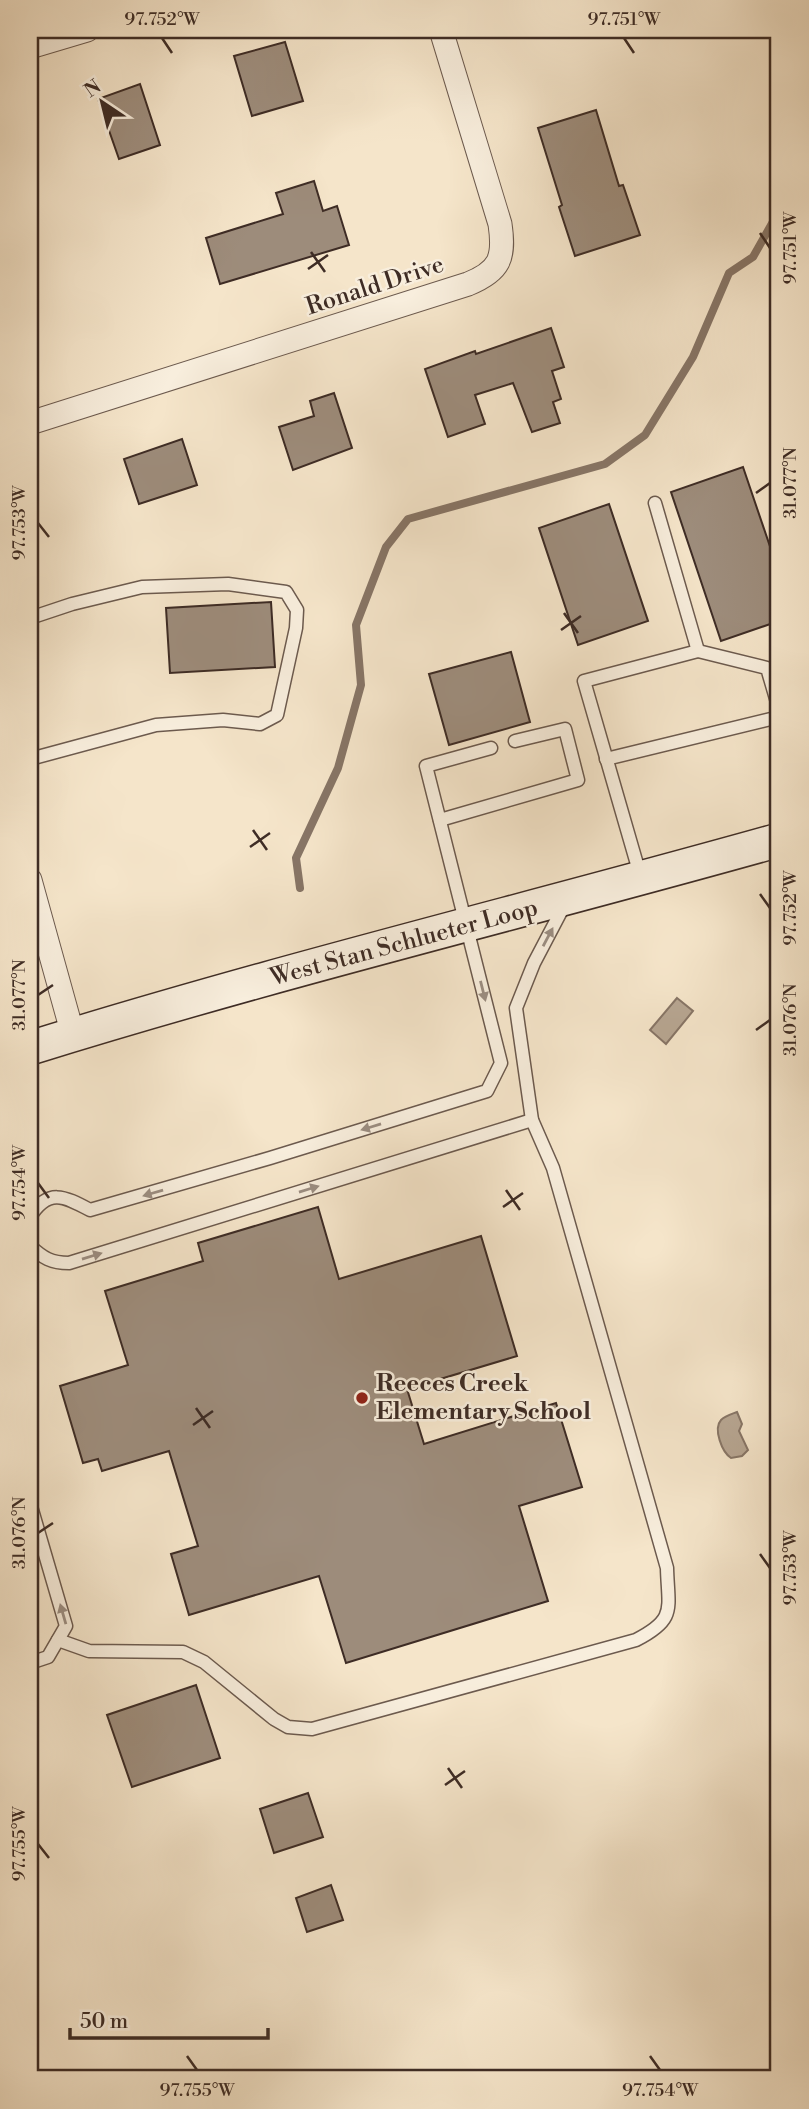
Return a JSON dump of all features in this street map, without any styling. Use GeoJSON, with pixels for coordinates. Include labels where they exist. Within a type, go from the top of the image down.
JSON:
{"type":"FeatureCollection","features":[{"type":"Feature","properties":{"kind":"main road","name":"West Stan Schlueter Loop"},"geometry":{"type":"LineString","coordinates":[[30,1048],[467,924],[568,899],[779,840]]}},
{"type":"Feature","properties":{"kind":"street"},"geometry":{"type":"LineString","coordinates":[[30,47],[87,30]]}},
{"type":"Feature","properties":{"kind":"street","name":"Ronald Drive"},"geometry":{"type":"LineString","coordinates":[[30,423],[488,276],[502,256],[500,224],[441,30]]}},
{"type":"Feature","properties":{"kind":"street"},"geometry":{"type":"LineString","coordinates":[[30,880],[73,1035]]}},
{"type":"Feature","properties":{"kind":"lane"},"geometry":{"type":"LineString","coordinates":[[655,503],[698,651]]}},
{"type":"Feature","properties":{"kind":"lane"},"geometry":{"type":"LineString","coordinates":[[30,618],[72,604],[155,586],[228,584],[286,592],[296,610],[296,628],[277,715],[260,724],[223,720],[156,725],[30,759]]}},
{"type":"Feature","properties":{"kind":"lane"},"geometry":{"type":"LineString","coordinates":[[641,879],[584,681],[698,651],[767,668],[779,709]]}},
{"type":"Feature","properties":{"kind":"lane"},"geometry":{"type":"LineString","coordinates":[[606,760],[779,717]]}},
{"type":"Feature","properties":{"kind":"lane"},"geometry":{"type":"LineString","coordinates":[[440,820],[578,780],[565,729],[515,741]]}},
{"type":"Feature","properties":{"kind":"lane"},"geometry":{"type":"LineString","coordinates":[[30,1217],[42,1202],[53,1196],[62,1197],[90,1210],[487,1091],[501,1063],[426,766],[491,748]]}},
{"type":"Feature","properties":{"kind":"lane"},"geometry":{"type":"LineString","coordinates":[[58,1640],[89,1651],[183,1653],[204,1662],[274,1719],[288,1727],[312,1729],[636,1640],[662,1625],[667,1617],[667,1568],[553,1168],[532,1120],[516,1008],[534,963],[568,899]]}},
{"type":"Feature","properties":{"kind":"lane"},"geometry":{"type":"LineString","coordinates":[[30,1247],[45,1260],[69,1263],[532,1120]]}},
{"type":"Feature","properties":{"kind":"lane"},"geometry":{"type":"LineString","coordinates":[[30,1503],[66,1626],[48,1657],[30,1663]]}},
{"type":"Feature","properties":{"kind":"shaded area"},"geometry":{"type":"Polygon","coordinates":[[[677,998],[693,1011],[666,1044],[650,1030],[677,998]]]}},
{"type":"Feature","properties":{"kind":"shaded area"},"geometry":{"type":"Polygon","coordinates":[[[737,1412],[742,1424],[739,1431],[748,1450],[742,1456],[731,1458],[722,1446],[718,1429],[721,1420],[737,1412]]]}},
{"type":"Feature","properties":{"kind":"building"},"geometry":{"type":"Polygon","coordinates":[[[285,42],[303,101],[252,116],[234,56],[285,42]]]}},
{"type":"Feature","properties":{"kind":"building"},"geometry":{"type":"Polygon","coordinates":[[[140,84],[160,145],[119,159],[98,99],[140,84]]]}},
{"type":"Feature","properties":{"kind":"building"},"geometry":{"type":"Polygon","coordinates":[[[596,110],[619,186],[623,185],[640,235],[575,256],[538,128],[596,110]]]}},
{"type":"Feature","properties":{"kind":"building"},"geometry":{"type":"Polygon","coordinates":[[[314,181],[323,211],[337,206],[349,245],[220,284],[206,238],[283,214],[276,193],[314,181]]]}},
{"type":"Feature","properties":{"kind":"building"},"geometry":{"type":"Polygon","coordinates":[[[551,328],[564,367],[552,371],[561,399],[553,402],[560,423],[532,432],[513,383],[475,395],[485,424],[448,437],[425,369],[551,328]]]}},
{"type":"Feature","properties":{"kind":"building"},"geometry":{"type":"Polygon","coordinates":[[[334,393],[352,448],[293,470],[279,427],[314,416],[310,401],[334,393]]]}},
{"type":"Feature","properties":{"kind":"building"},"geometry":{"type":"Polygon","coordinates":[[[182,439],[197,485],[139,504],[124,459],[182,439]]]}},
{"type":"Feature","properties":{"kind":"building"},"geometry":{"type":"Polygon","coordinates":[[[743,467],[779,573],[779,621],[721,641],[671,492],[743,467]]]}},
{"type":"Feature","properties":{"kind":"building"},"geometry":{"type":"Polygon","coordinates":[[[609,504],[648,621],[578,645],[539,528],[609,504]]]}},
{"type":"Feature","properties":{"kind":"building"},"geometry":{"type":"Polygon","coordinates":[[[271,602],[275,667],[170,673],[166,608],[271,602]]]}},
{"type":"Feature","properties":{"kind":"building"},"geometry":{"type":"Polygon","coordinates":[[[511,652],[530,722],[449,745],[429,674],[511,652]]]}},
{"type":"Feature","properties":{"kind":"building"},"geometry":{"type":"Polygon","coordinates":[[[318,1207],[339,1279],[481,1236],[517,1356],[407,1389],[424,1444],[556,1403],[582,1487],[519,1506],[548,1601],[346,1663],[319,1576],[189,1615],[171,1554],[198,1546],[169,1451],[102,1471],[98,1459],[83,1463],[60,1386],[128,1365],[105,1291],[203,1261],[198,1243],[318,1207]]]}},
{"type":"Feature","properties":{"kind":"building"},"geometry":{"type":"Polygon","coordinates":[[[196,1685],[220,1758],[132,1787],[107,1715],[196,1685]]]}},
{"type":"Feature","properties":{"kind":"building"},"geometry":{"type":"Polygon","coordinates":[[[308,1793],[323,1837],[274,1853],[260,1809],[308,1793]]]}},
{"type":"Feature","properties":{"kind":"building"},"geometry":{"type":"Polygon","coordinates":[[[331,1885],[343,1920],[307,1932],[296,1898],[331,1885]]]}},
{"type":"Feature","properties":{"kind":"waterway"},"geometry":{"type":"LineString","coordinates":[[300,888],[296,858],[338,768],[361,685],[356,625],[386,547],[408,519],[605,464],[645,435],[693,357],[729,273],[753,257],[779,211]]}},
{"type":"Feature","properties":{"kind":"place","name":"Reeces Creek Elementary School"},"geometry":{"type":"Point","coordinates":[362,1398]}}]}
